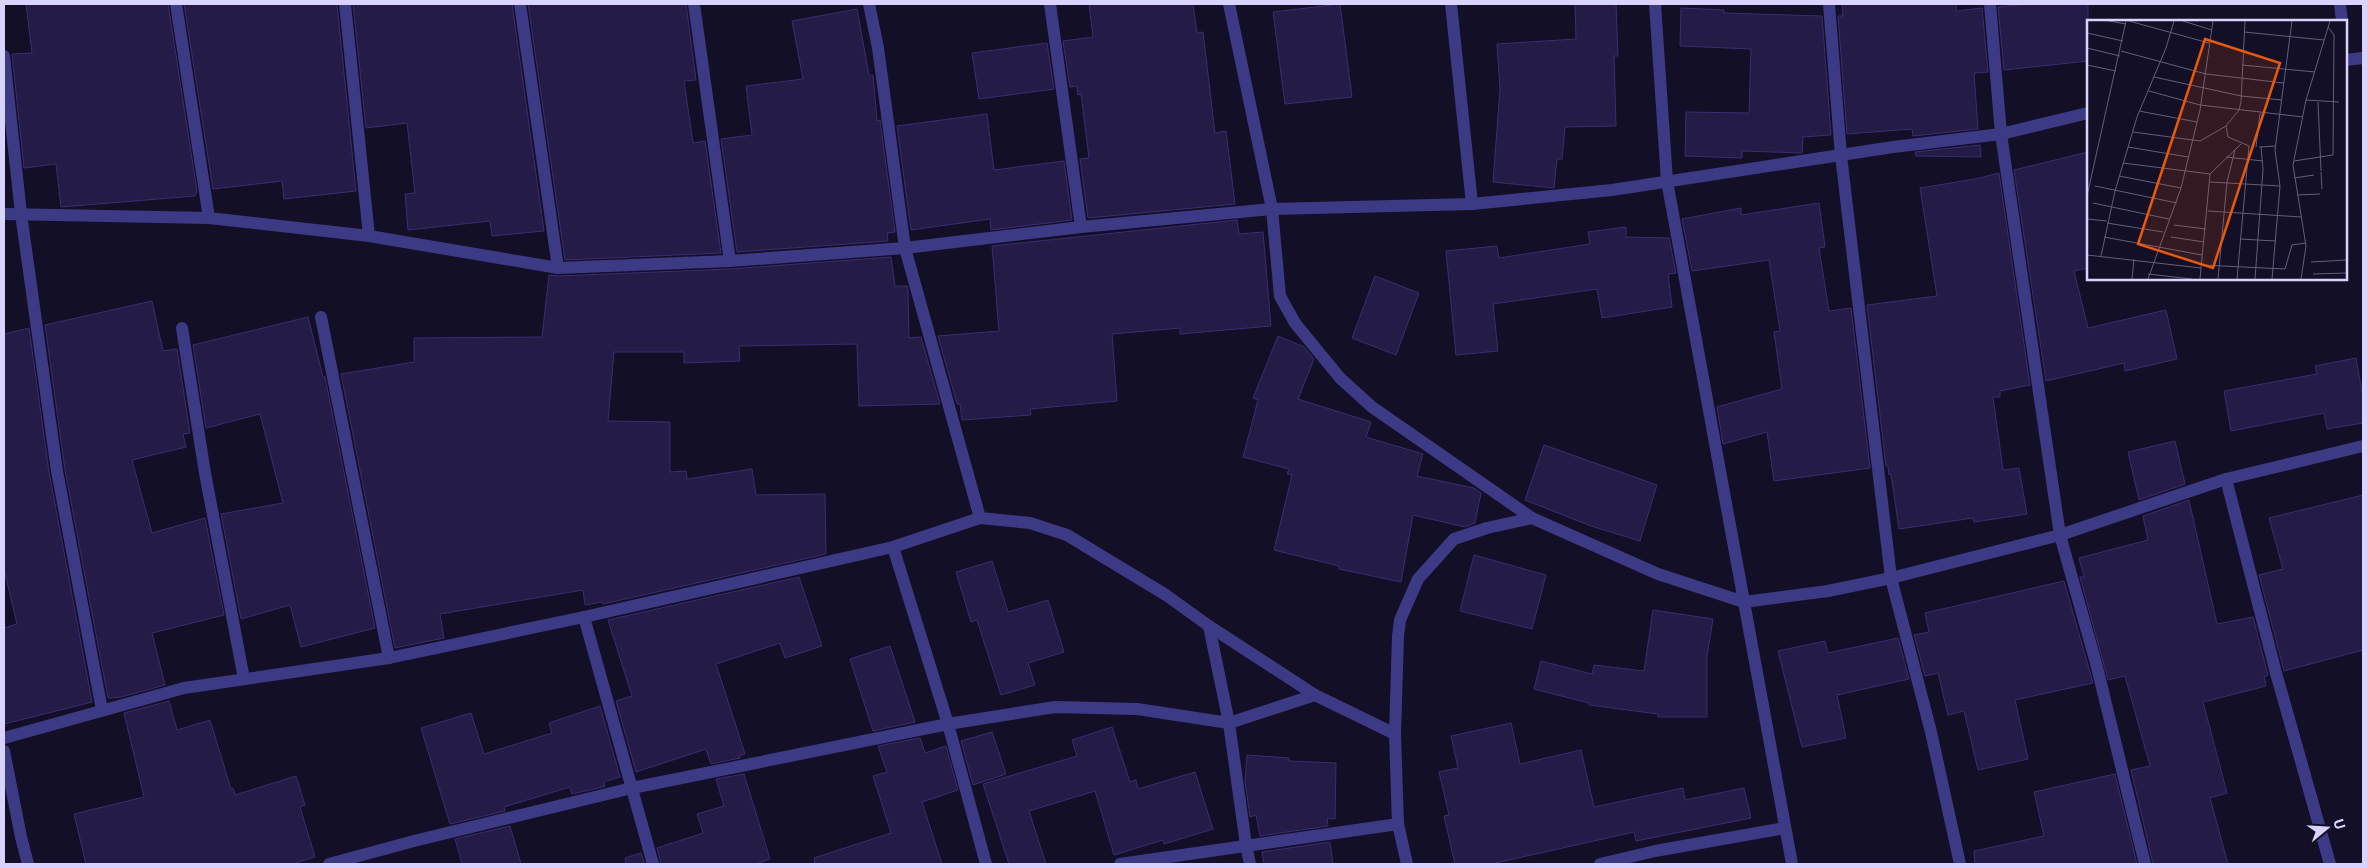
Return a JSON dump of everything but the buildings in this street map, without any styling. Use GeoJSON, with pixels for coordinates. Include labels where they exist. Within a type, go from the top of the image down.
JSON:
{"type":"FeatureCollection","features":[{"type":"Feature","properties":{"kind":"street"},"geometry":{"type":"LineString","coordinates":[[176,4],[209,218]]}},
{"type":"Feature","properties":{"kind":"street"},"geometry":{"type":"LineString","coordinates":[[345,4],[369,236]]}},
{"type":"Feature","properties":{"kind":"street"},"geometry":{"type":"LineString","coordinates":[[520,4],[558,268]]}},
{"type":"Feature","properties":{"kind":"street"},"geometry":{"type":"LineString","coordinates":[[694,4],[730,261]]}},
{"type":"Feature","properties":{"kind":"street"},"geometry":{"type":"LineString","coordinates":[[869,4],[878,48],[905,248],[980,518]]}},
{"type":"Feature","properties":{"kind":"street"},"geometry":{"type":"LineString","coordinates":[[1050,4],[1081,227]]}},
{"type":"Feature","properties":{"kind":"street"},"geometry":{"type":"LineString","coordinates":[[1229,4],[1272,209],[1280,296],[1295,323],[1340,378],[1372,407],[1532,518],[1658,574],[1744,602],[1828,592],[2060,535],[2226,479],[2363,446]]}},
{"type":"Feature","properties":{"kind":"street"},"geometry":{"type":"LineString","coordinates":[[1451,4],[1472,204]]}},
{"type":"Feature","properties":{"kind":"street"},"geometry":{"type":"LineString","coordinates":[[1655,4],[1667,181],[1792,864]]}},
{"type":"Feature","properties":{"kind":"street"},"geometry":{"type":"LineString","coordinates":[[1829,4],[1841,156],[1891,578],[1931,732],[1960,864]]}},
{"type":"Feature","properties":{"kind":"street"},"geometry":{"type":"LineString","coordinates":[[1990,4],[2001,134],[2060,535],[2096,663],[2145,864]]}},
{"type":"Feature","properties":{"kind":"street"},"geometry":{"type":"LineString","coordinates":[[2340,4],[2342,20]]}},
{"type":"Feature","properties":{"kind":"street"},"geometry":{"type":"LineString","coordinates":[[4,56],[21,214],[57,470],[102,710]]}},
{"type":"Feature","properties":{"kind":"street"},"geometry":{"type":"LineString","coordinates":[[2347,60],[2363,58]]}},
{"type":"Feature","properties":{"kind":"street"},"geometry":{"type":"LineString","coordinates":[[4,214],[209,218],[369,236],[558,268],[730,261],[905,248],[1081,227],[1272,209],[1472,204],[1612,190],[2001,134],[2087,112]]}},
{"type":"Feature","properties":{"kind":"street"},"geometry":{"type":"LineString","coordinates":[[321,317],[389,658]]}},
{"type":"Feature","properties":{"kind":"street"},"geometry":{"type":"LineString","coordinates":[[182,328],[205,473],[244,679]]}},
{"type":"Feature","properties":{"kind":"street"},"geometry":{"type":"LineString","coordinates":[[2226,479],[2276,673],[2330,864]]}},
{"type":"Feature","properties":{"kind":"street"},"geometry":{"type":"LineString","coordinates":[[4,738],[184,688],[389,658],[584,617],[893,547],[980,518],[1030,523],[1067,535],[1166,595],[1209,626],[1315,695],[1395,734]]}},
{"type":"Feature","properties":{"kind":"street"},"geometry":{"type":"LineString","coordinates":[[1407,864],[1398,824],[1395,734],[1400,620],[1418,579],[1454,539],[1487,528],[1532,518]]}},
{"type":"Feature","properties":{"kind":"street"},"geometry":{"type":"LineString","coordinates":[[893,547],[948,724],[986,864]]}},
{"type":"Feature","properties":{"kind":"street"},"geometry":{"type":"LineString","coordinates":[[584,617],[653,864]]}},
{"type":"Feature","properties":{"kind":"street"},"geometry":{"type":"LineString","coordinates":[[1209,626],[1229,722],[1250,864]]}},
{"type":"Feature","properties":{"kind":"street"},"geometry":{"type":"LineString","coordinates":[[329,864],[414,841],[632,788],[948,724],[1055,707],[1137,709],[1229,722],[1315,695]]}},
{"type":"Feature","properties":{"kind":"street"},"geometry":{"type":"LineString","coordinates":[[4,751],[28,864]]}},
{"type":"Feature","properties":{"kind":"street"},"geometry":{"type":"LineString","coordinates":[[1120,864],[1398,824]]}},
{"type":"Feature","properties":{"kind":"street"},"geometry":{"type":"LineString","coordinates":[[1600,864],[1655,851],[1785,828]]}}]}
